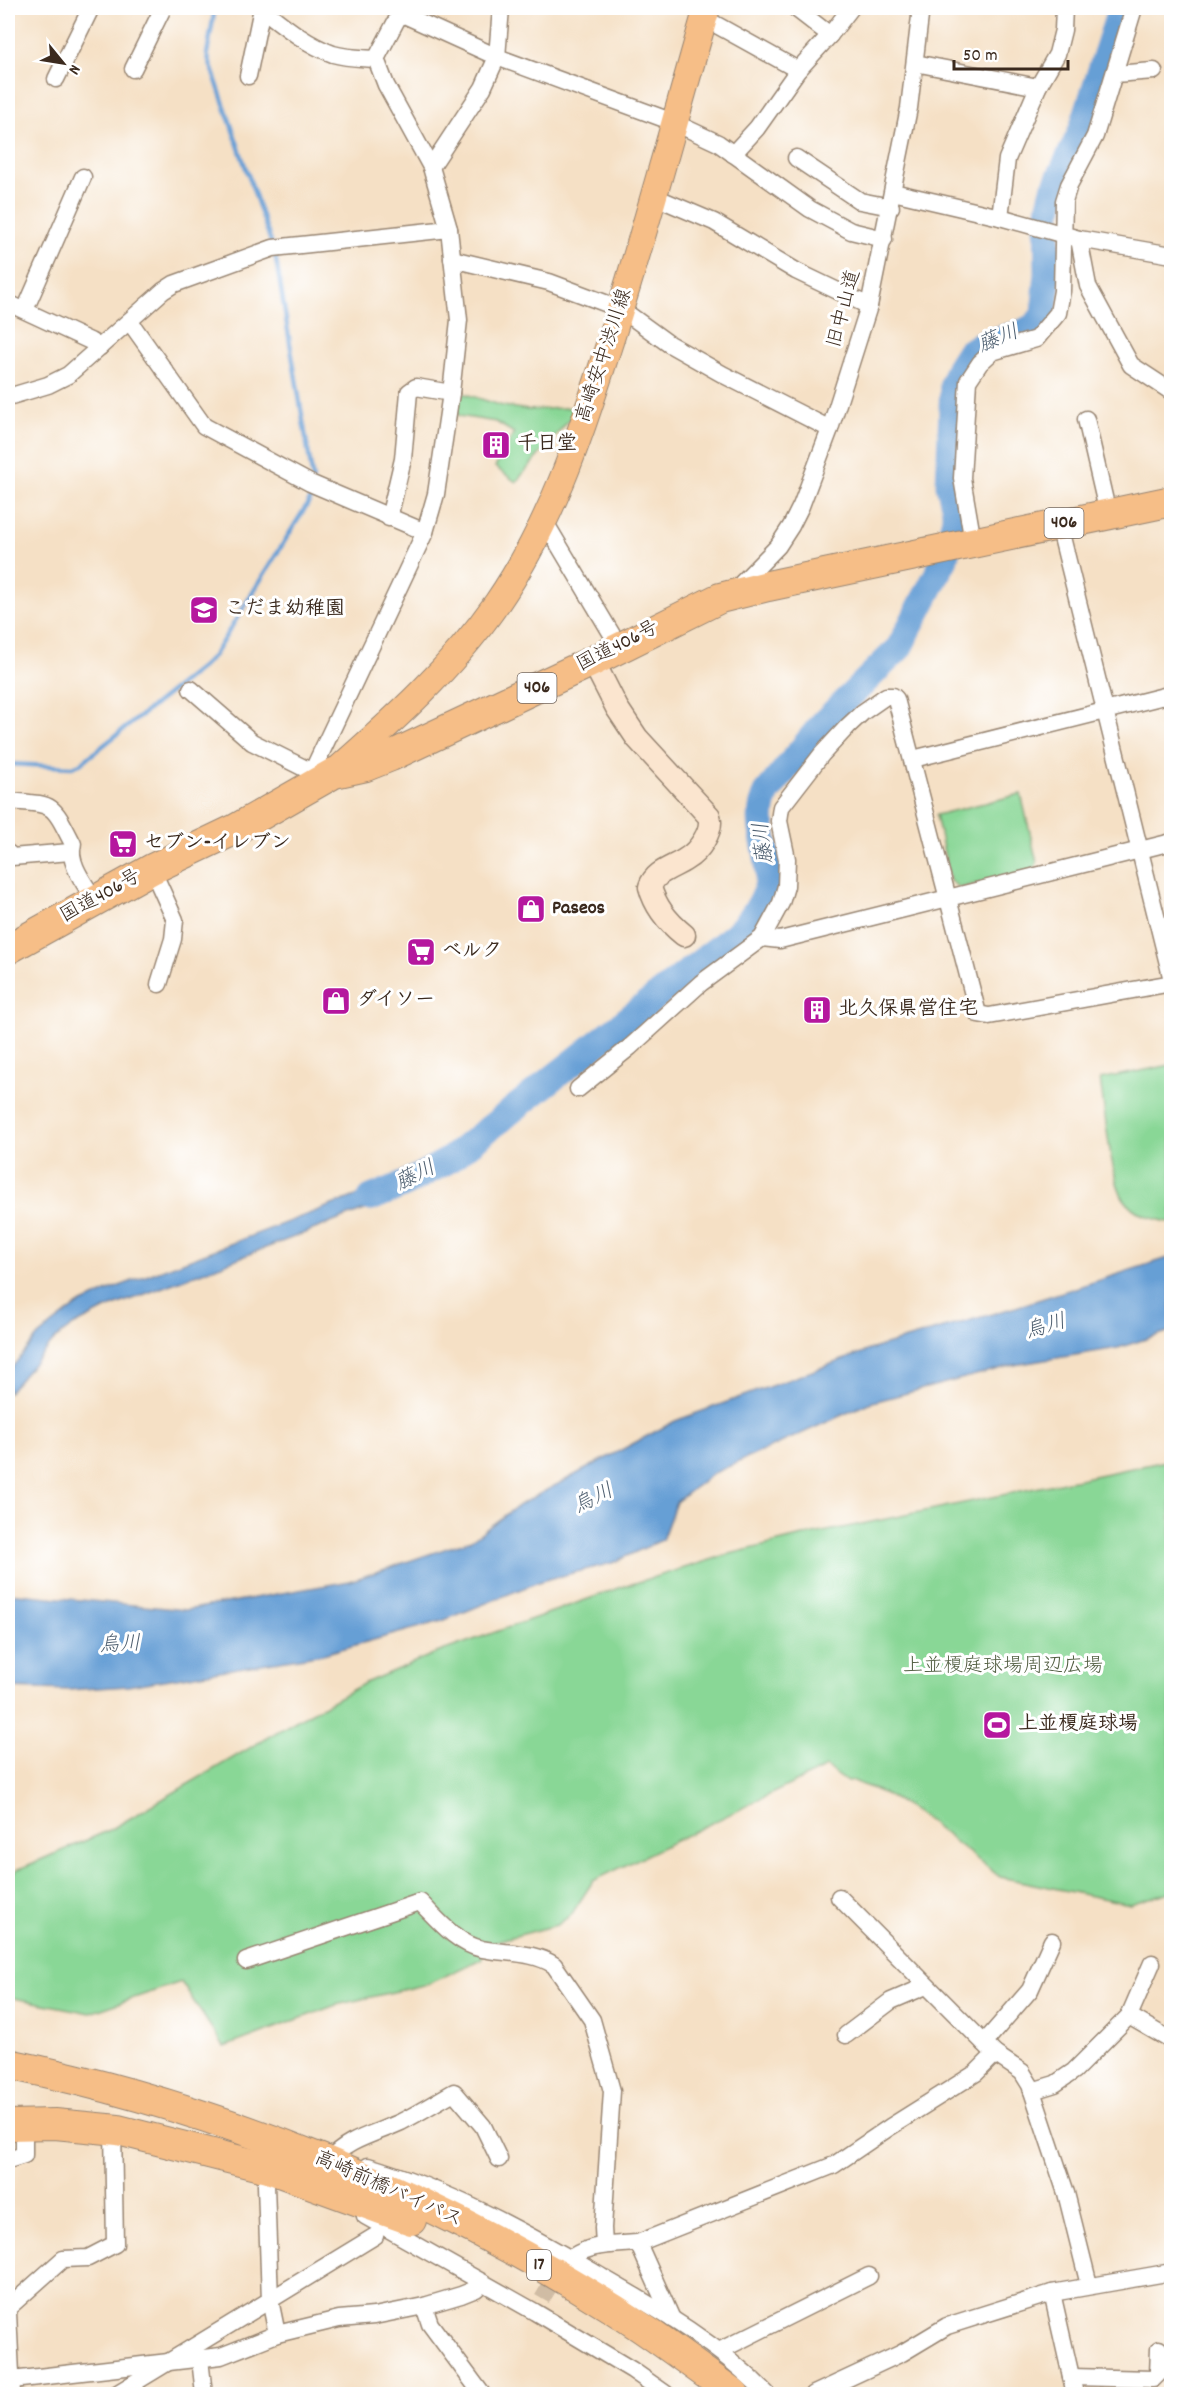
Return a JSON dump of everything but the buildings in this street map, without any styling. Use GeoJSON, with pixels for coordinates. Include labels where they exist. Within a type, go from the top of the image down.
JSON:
{"type":"FeatureCollection","features":[{"type":"Feature","properties":{"kind":"highway","name":"国道406号"},"geometry":{"type":"LineString","coordinates":[[8,949],[94,899],[236,829],[321,776],[366,766],[391,756],[606,655],[667,622],[735,593],[1172,501]]}},
{"type":"Feature","properties":{"kind":"highway","name":"17"},"geometry":{"type":"LineString","coordinates":[[8,2042],[114,2074],[162,2093],[197,2114]]}},
{"type":"Feature","properties":{"kind":"highway","name":"高崎前橋バイパス"},"geometry":{"type":"LineString","coordinates":[[8,2064],[109,2087],[197,2114],[328,2162],[410,2198],[520,2254],[615,2310],[734,2394]]}},
{"type":"Feature","properties":{"kind":"highway","name":"高崎前橋バイパス"},"geometry":{"type":"LineString","coordinates":[[8,2081],[74,2095],[115,2119],[177,2122],[294,2163],[380,2201],[565,2302],[703,2394]]}},
{"type":"Feature","properties":{"kind":"highway","name":"17"},"geometry":{"type":"LineString","coordinates":[[16,2125],[115,2119],[268,2168],[422,2224]]}},
{"type":"Feature","properties":{"kind":"main road","name":"高崎安中渋川線"},"geometry":{"type":"LineString","coordinates":[[321,776],[409,706],[442,673],[498,602],[545,522],[586,418],[621,309],[706,13]]}},
{"type":"Feature","properties":{"kind":"street"},"geometry":{"type":"LineString","coordinates":[[56,78],[91,8]]}},
{"type":"Feature","properties":{"kind":"street"},"geometry":{"type":"LineString","coordinates":[[133,69],[163,8]]}},
{"type":"Feature","properties":{"kind":"street"},"geometry":{"type":"LineString","coordinates":[[248,76],[261,8],[286,28],[315,46],[334,54],[376,60]]}},
{"type":"Feature","properties":{"kind":"street"},"geometry":{"type":"LineString","coordinates":[[431,167],[483,88],[497,57],[501,8]]}},
{"type":"Feature","properties":{"kind":"street"},"geometry":{"type":"LineString","coordinates":[[795,8],[830,35]]}},
{"type":"Feature","properties":{"kind":"street"},"geometry":{"type":"LineString","coordinates":[[733,154],[757,128],[798,70],[851,8]]}},
{"type":"Feature","properties":{"kind":"street","name":"旧中山道"},"geometry":{"type":"LineString","coordinates":[[735,593],[778,546],[791,526],[830,429],[869,306],[884,239],[909,108],[921,8]]}},
{"type":"Feature","properties":{"kind":"street"},"geometry":{"type":"LineString","coordinates":[[1000,217],[1007,159],[1038,87],[1057,54],[1063,30],[1064,8]]}},
{"type":"Feature","properties":{"kind":"street"},"geometry":{"type":"LineString","coordinates":[[957,547],[968,381],[980,363],[992,352],[1036,339],[1058,313],[1066,235],[1064,201],[1069,185],[1095,136],[1134,8]]}},
{"type":"Feature","properties":{"kind":"street"},"geometry":{"type":"LineString","coordinates":[[191,689],[252,742],[321,776],[425,532],[436,494],[459,320],[449,229],[431,167],[386,85],[376,60],[402,10],[497,57],[674,122],[718,143],[810,209],[851,231],[884,239]]}},
{"type":"Feature","properties":{"kind":"street"},"geometry":{"type":"LineString","coordinates":[[706,13],[798,70]]}},
{"type":"Feature","properties":{"kind":"street"},"geometry":{"type":"LineString","coordinates":[[915,63],[1038,87]]}},
{"type":"Feature","properties":{"kind":"street"},"geometry":{"type":"LineString","coordinates":[[1115,74],[1154,71]]}},
{"type":"Feature","properties":{"kind":"street"},"geometry":{"type":"LineString","coordinates":[[796,158],[860,201],[892,200],[1000,217],[1066,235],[1172,255]]}},
{"type":"Feature","properties":{"kind":"street"},"geometry":{"type":"LineString","coordinates":[[25,310],[83,177]]}},
{"type":"Feature","properties":{"kind":"street"},"geometry":{"type":"LineString","coordinates":[[653,196],[714,222],[796,271],[869,306]]}},
{"type":"Feature","properties":{"kind":"street"},"geometry":{"type":"LineString","coordinates":[[8,397],[48,385],[68,375],[174,284],[273,248],[449,229]]}},
{"type":"Feature","properties":{"kind":"street"},"geometry":{"type":"LineString","coordinates":[[1066,235],[1089,286],[1131,365],[1172,392]]}},
{"type":"Feature","properties":{"kind":"street"},"geometry":{"type":"LineString","coordinates":[[452,259],[549,282],[621,309],[669,344],[830,429]]}},
{"type":"Feature","properties":{"kind":"street"},"geometry":{"type":"LineString","coordinates":[[8,303],[90,340],[100,347]]}},
{"type":"Feature","properties":{"kind":"street"},"geometry":{"type":"LineString","coordinates":[[130,322],[204,426],[310,483],[425,532]]}},
{"type":"Feature","properties":{"kind":"street"},"geometry":{"type":"LineString","coordinates":[[389,518],[403,459],[409,392],[416,387],[451,393]]}},
{"type":"Feature","properties":{"kind":"street"},"geometry":{"type":"LineString","coordinates":[[1086,419],[1108,514]]}},
{"type":"Feature","properties":{"kind":"street"},"geometry":{"type":"LineString","coordinates":[[545,522],[606,655],[616,708],[637,738],[710,816],[712,823],[709,832],[690,857],[660,873],[652,881],[650,887],[663,913],[684,935]]}},
{"type":"Feature","properties":{"kind":"street"},"geometry":{"type":"LineString","coordinates":[[578,1089],[630,1047],[701,983],[762,938],[781,903],[786,886],[787,859],[779,821],[781,807],[822,754],[863,712],[886,696],[893,696],[896,699],[978,1014],[982,1016],[1172,981],[1059,525]]}},
{"type":"Feature","properties":{"kind":"street"},"geometry":{"type":"LineString","coordinates":[[913,759],[1172,694]]}},
{"type":"Feature","properties":{"kind":"street"},"geometry":{"type":"LineString","coordinates":[[8,801],[43,804],[56,811],[73,844],[70,852],[79,873],[94,899]]}},
{"type":"Feature","properties":{"kind":"street"},"geometry":{"type":"LineString","coordinates":[[762,938],[780,940],[1172,842]]}},
{"type":"Feature","properties":{"kind":"street"},"geometry":{"type":"LineString","coordinates":[[8,853],[12,857],[70,852]]}},
{"type":"Feature","properties":{"kind":"street"},"geometry":{"type":"LineString","coordinates":[[152,869],[175,920],[173,939],[159,984]]}},
{"type":"Feature","properties":{"kind":"street"},"geometry":{"type":"LineString","coordinates":[[839,1898],[990,2049],[1022,2072],[1032,2091],[1066,2193],[1089,2285]]}},
{"type":"Feature","properties":{"kind":"street"},"geometry":{"type":"LineString","coordinates":[[246,1961],[420,1902],[448,1930],[466,1943],[482,1949],[545,1959],[554,1965],[592,2020],[612,2091],[603,2228],[604,2245]]}},
{"type":"Feature","properties":{"kind":"street"},"geometry":{"type":"LineString","coordinates":[[566,2261],[591,2247],[638,2243],[834,2165],[976,2073],[1030,1990],[1053,1941]]}},
{"type":"Feature","properties":{"kind":"street"},"geometry":{"type":"LineString","coordinates":[[1032,2091],[1056,2084],[1074,2071],[1129,2016],[1152,1963]]}},
{"type":"Feature","properties":{"kind":"street"},"geometry":{"type":"LineString","coordinates":[[846,2035],[891,2001],[926,1986]]}},
{"type":"Feature","properties":{"kind":"street"},"geometry":{"type":"LineString","coordinates":[[1129,2016],[1172,2041]]}},
{"type":"Feature","properties":{"kind":"street"},"geometry":{"type":"LineString","coordinates":[[328,2162],[336,2152],[355,2140],[400,2122],[454,2092],[483,2126],[499,2159]]}},
{"type":"Feature","properties":{"kind":"street"},"geometry":{"type":"LineString","coordinates":[[8,2308],[63,2259],[88,2258],[116,2244],[115,2119]]}},
{"type":"Feature","properties":{"kind":"street"},"geometry":{"type":"LineString","coordinates":[[8,2160],[24,2155],[16,2125]]}},
{"type":"Feature","properties":{"kind":"street"},"geometry":{"type":"LineString","coordinates":[[328,2162],[361,2164],[426,2187],[519,2229],[566,2261],[646,2302],[719,2351],[768,2394]]}},
{"type":"Feature","properties":{"kind":"street"},"geometry":{"type":"LineString","coordinates":[[277,2334],[270,2300],[266,2185],[268,2168],[379,2223],[482,2282],[538,2305],[666,2394]]}},
{"type":"Feature","properties":{"kind":"street"},"geometry":{"type":"LineString","coordinates":[[116,2394],[375,2236]]}},
{"type":"Feature","properties":{"kind":"street"},"geometry":{"type":"LineString","coordinates":[[638,2243],[672,2320]]}},
{"type":"Feature","properties":{"kind":"street"},"geometry":{"type":"LineString","coordinates":[[814,2394],[902,2353],[947,2326],[1052,2293],[1172,2272]]}},
{"type":"Feature","properties":{"kind":"street"},"geometry":{"type":"LineString","coordinates":[[719,2351],[869,2276]]}},
{"type":"Feature","properties":{"kind":"street"},"geometry":{"type":"LineString","coordinates":[[8,2313],[12,2387],[220,2356],[277,2334],[339,2319],[374,2316],[424,2306],[476,2289],[482,2282]]}},
{"type":"Feature","properties":{"kind":"street"},"geometry":{"type":"LineString","coordinates":[[1052,2293],[1075,2394]]}},
{"type":"Feature","properties":{"kind":"street"},"geometry":{"type":"LineString","coordinates":[[424,2306],[430,2324],[482,2394]]}},
{"type":"Feature","properties":{"kind":"street"},"geometry":{"type":"LineString","coordinates":[[1071,2377],[1153,2379],[1158,2374],[1159,2349]]}},
{"type":"Feature","properties":{"kind":"street"},"geometry":{"type":"LineString","coordinates":[[200,2359],[204,2394]]}},
{"type":"Feature","properties":{"kind":"green space"},"geometry":{"type":"Polygon","coordinates":[[[459,392],[503,406],[528,410],[580,407],[516,482],[495,467],[514,433],[496,422],[459,416],[456,411],[459,392]]]}},
{"type":"Feature","properties":{"kind":"green space"},"geometry":{"type":"Polygon","coordinates":[[[1021,794],[1037,863],[1033,870],[960,888],[950,881],[936,815],[1021,794]]]}},
{"type":"Feature","properties":{"kind":"green space"},"geometry":{"type":"Polygon","coordinates":[[[1171,1065],[1172,1222],[1169,1222],[1138,1212],[1128,1204],[1119,1190],[1112,1160],[1100,1079],[1171,1065]]]}},
{"type":"Feature","properties":{"kind":"green space","name":"上並榎庭球場周辺広場"},"geometry":{"type":"Polygon","coordinates":[[[1171,1460],[1170,1892],[1130,1904],[1000,1877],[917,1812],[887,1795],[854,1781],[847,1782],[826,1767],[593,1881],[571,1915],[557,1925],[489,1943],[481,1959],[428,1984],[336,2005],[224,2047],[181,1982],[90,2013],[8,1997],[8,1878],[17,1870],[110,1830],[365,1683],[431,1655],[619,1588],[730,1554],[799,1537],[1171,1460]]]}},
{"type":"Feature","properties":{"kind":"water"},"geometry":{"type":"Polygon","coordinates":[[[392,1182],[405,1184],[375,1206],[106,1309],[73,1326],[55,1339],[8,1393],[8,1372],[38,1336],[78,1305],[117,1287],[392,1182]]]}},
{"type":"Feature","properties":{"kind":"water","name":"烏川"},"geometry":{"type":"Polygon","coordinates":[[[1171,1257],[1171,1331],[1118,1348],[1014,1365],[869,1403],[712,1474],[676,1502],[662,1540],[612,1563],[541,1581],[442,1621],[323,1654],[128,1686],[68,1690],[8,1688],[8,1593],[186,1610],[350,1581],[471,1540],[519,1505],[675,1421],[875,1348],[1016,1307],[1171,1257]]]}},
{"type":"Feature","properties":{"kind":"waterway"},"geometry":{"type":"LineString","coordinates":[[215,8],[207,54],[271,242]]}},
{"type":"Feature","properties":{"kind":"waterway","name":"藤川"},"geometry":{"type":"LineString","coordinates":[[371,1198],[405,1184],[449,1160],[736,934],[759,907],[768,883],[769,870],[761,818],[768,791],[824,722],[899,648],[944,561],[955,519],[949,485],[953,383],[959,367],[968,353],[980,345],[1022,333],[1035,326],[1044,315],[1048,272],[1047,217],[1054,189],[1081,132],[1121,8]]}},
{"type":"Feature","properties":{"kind":"waterway"},"geometry":{"type":"LineString","coordinates":[[275,254],[313,480]]}},
{"type":"Feature","properties":{"kind":"waterway"},"geometry":{"type":"LineString","coordinates":[[8,764],[72,767],[80,764],[202,667],[214,655],[315,492],[314,488]]}},
{"type":"Feature","properties":{"kind":"tunnel"},"geometry":{"type":"LineString","coordinates":[[542,2299],[560,2269]]}},
{"type":"Feature","properties":{"kind":"place","name":"千日堂"},"geometry":{"type":"Point","coordinates":[496,445]}},
{"type":"Feature","properties":{"kind":"place","name":"こだま幼稚園"},"geometry":{"type":"Point","coordinates":[204,610]}},
{"type":"Feature","properties":{"kind":"place","name":"セブン-イレブン"},"geometry":{"type":"Point","coordinates":[123,844]}},
{"type":"Feature","properties":{"kind":"place","name":"Paseos"},"geometry":{"type":"Point","coordinates":[531,909]}},
{"type":"Feature","properties":{"kind":"place","name":"ベルク"},"geometry":{"type":"Point","coordinates":[421,952]}},
{"type":"Feature","properties":{"kind":"place","name":"ダイソー"},"geometry":{"type":"Point","coordinates":[336,1001]}},
{"type":"Feature","properties":{"kind":"place","name":"北久保県営住宅"},"geometry":{"type":"Point","coordinates":[817,1010]}},
{"type":"Feature","properties":{"kind":"place","name":"上並榎庭球場"},"geometry":{"type":"Point","coordinates":[997,1725]}}]}
